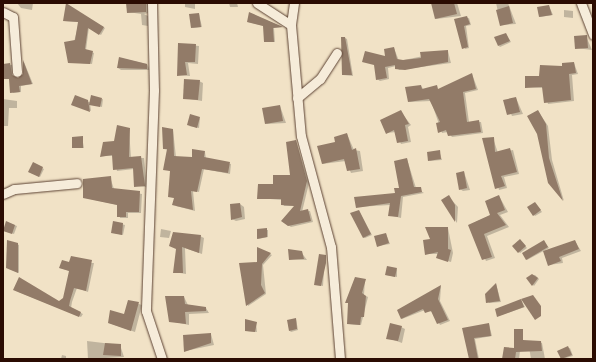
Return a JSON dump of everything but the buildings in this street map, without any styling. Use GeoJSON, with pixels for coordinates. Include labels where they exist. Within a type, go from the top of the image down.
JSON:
{"type":"FeatureCollection","features":[{"type":"Feature","properties":{"kind":"street"},"geometry":{"type":"LineString","coordinates":[[152,3],[154,90],[146,311],[162,359]]}},
{"type":"Feature","properties":{"kind":"street"},"geometry":{"type":"LineString","coordinates":[[257,3],[290,26]]}},
{"type":"Feature","properties":{"kind":"street"},"geometry":{"type":"LineString","coordinates":[[294,3],[290,26],[301,136],[331,247],[340,359]]}},
{"type":"Feature","properties":{"kind":"street"},"geometry":{"type":"LineString","coordinates":[[581,3],[593,35]]}},
{"type":"Feature","properties":{"kind":"street"},"geometry":{"type":"LineString","coordinates":[[3,12],[13,17],[17,72]]}},
{"type":"Feature","properties":{"kind":"street"},"geometry":{"type":"LineString","coordinates":[[297,98],[320,79],[337,53]]}},
{"type":"Feature","properties":{"kind":"street"},"geometry":{"type":"LineString","coordinates":[[3,194],[14,189],[77,183]]}}]}
